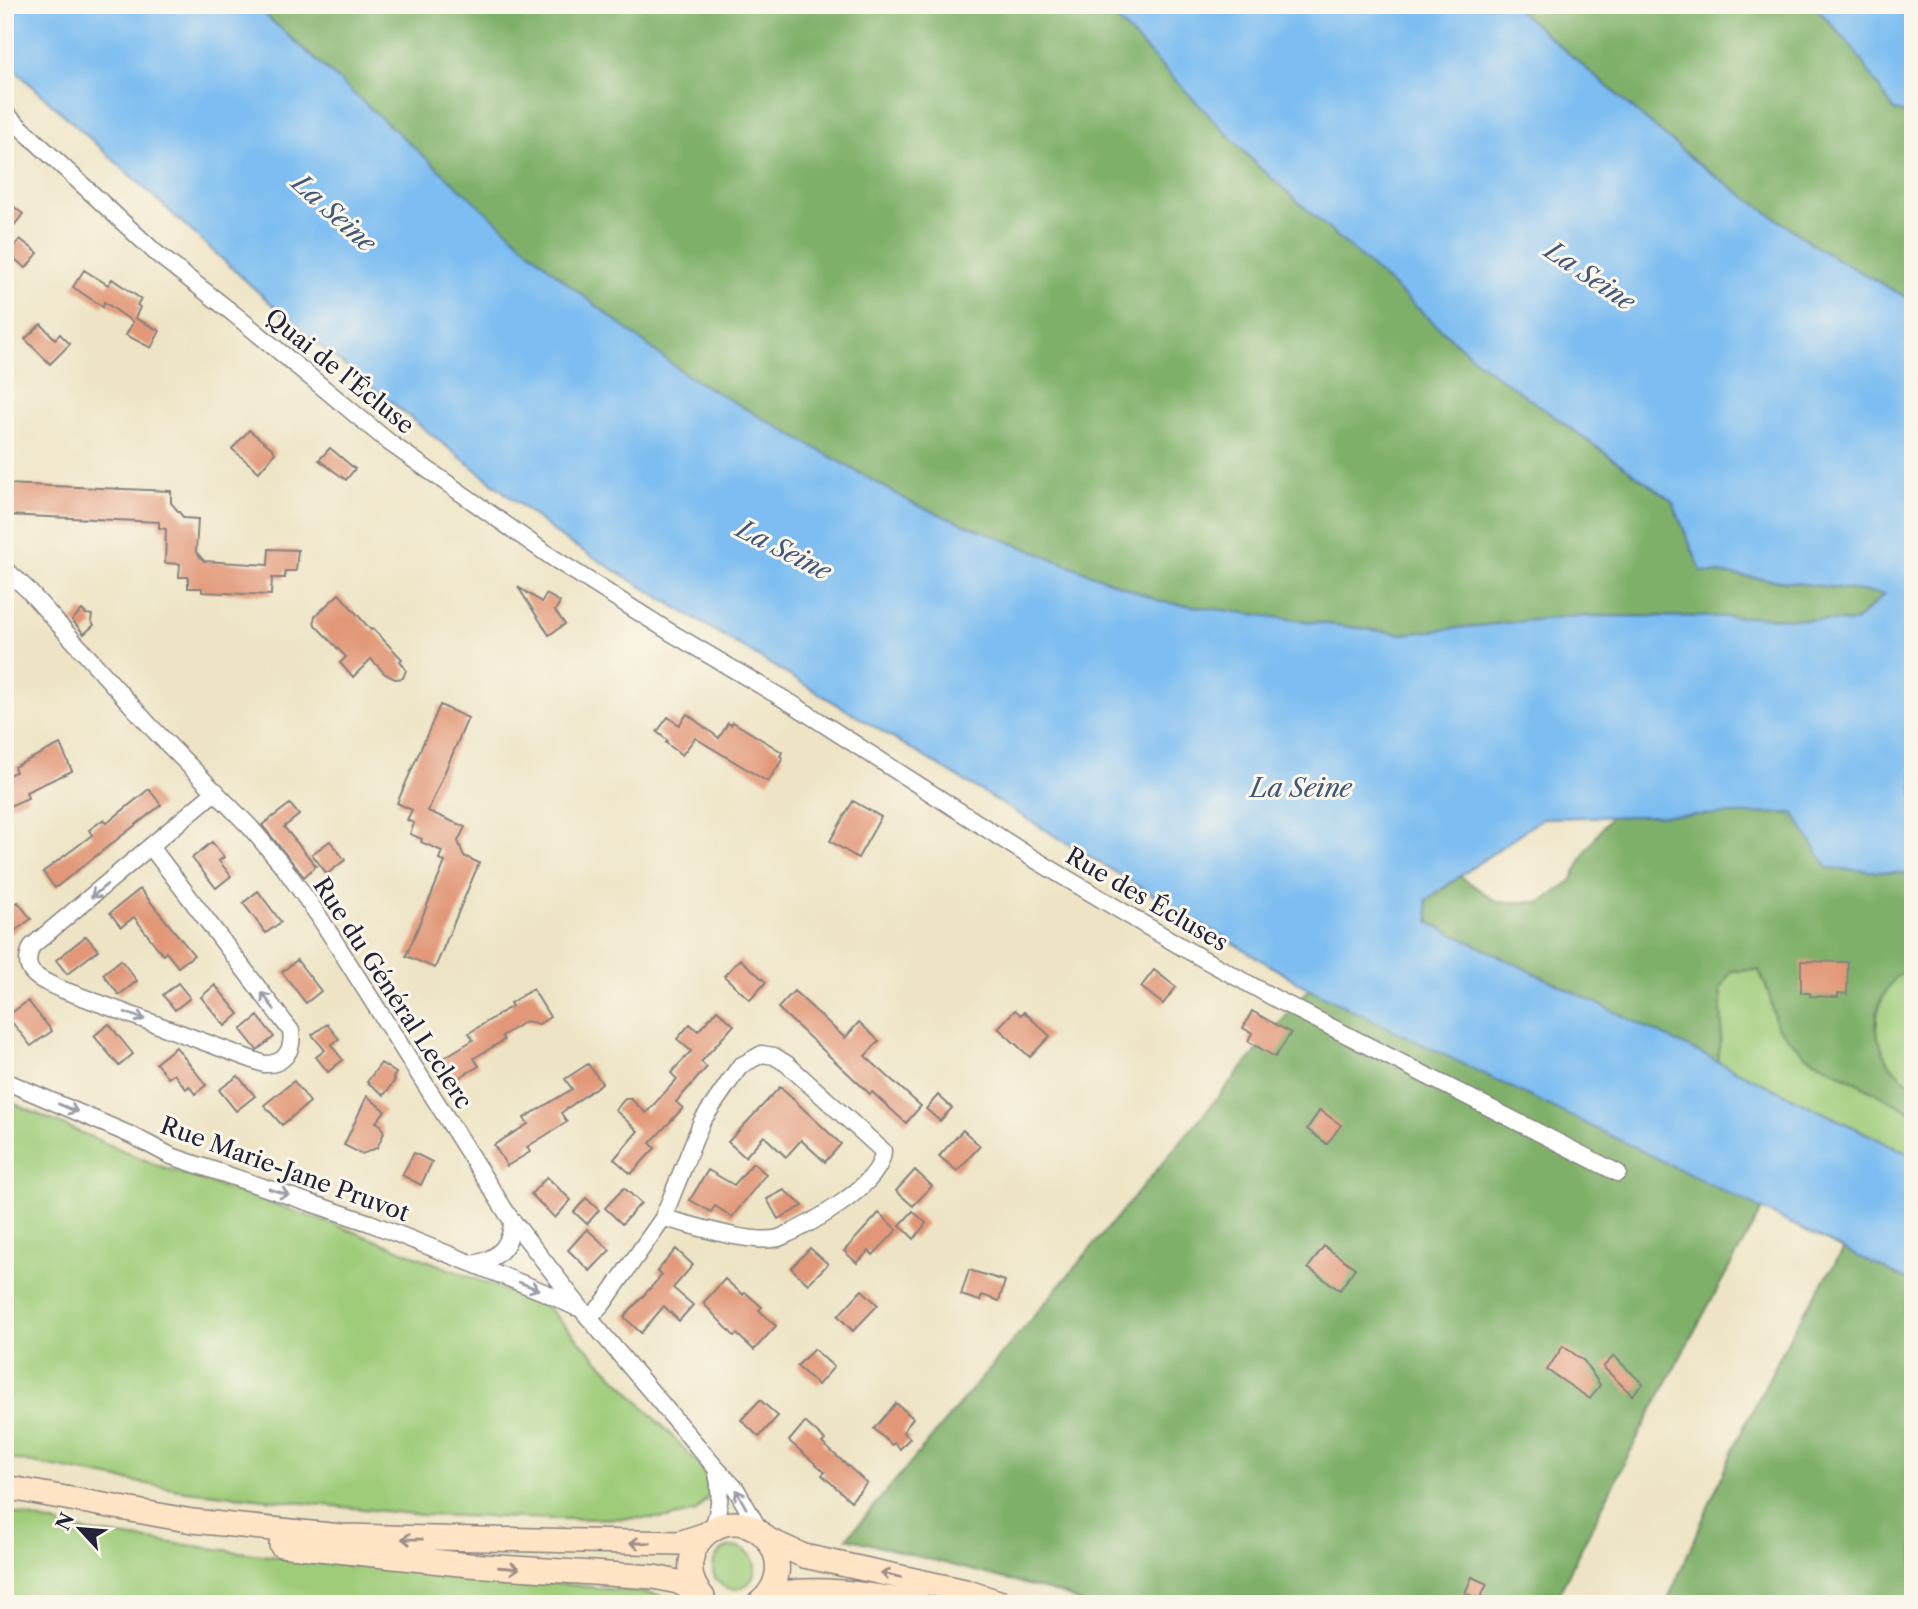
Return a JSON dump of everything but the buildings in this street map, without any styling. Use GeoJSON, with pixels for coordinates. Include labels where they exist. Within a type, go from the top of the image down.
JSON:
{"type":"FeatureCollection","features":[{"type":"Feature","properties":{"kind":"main road"},"geometry":{"type":"LineString","coordinates":[[5,1487],[192,1521],[341,1536],[679,1543],[723,1525],[737,1524],[751,1527],[803,1556],[965,1591],[1005,1604]]}},
{"type":"Feature","properties":{"kind":"main road"},"geometry":{"type":"LineString","coordinates":[[5,1499],[118,1521],[323,1551],[468,1565],[666,1578],[686,1585],[705,1598]]}},
{"type":"Feature","properties":{"kind":"main road"},"geometry":{"type":"LineString","coordinates":[[705,1598],[693,1581],[691,1564],[695,1547],[709,1532]]}},
{"type":"Feature","properties":{"kind":"main road"},"geometry":{"type":"LineString","coordinates":[[762,1601],[775,1583],[778,1570],[776,1556],[766,1537]]}},
{"type":"Feature","properties":{"kind":"main road"},"geometry":{"type":"LineString","coordinates":[[762,1601],[780,1592],[803,1591],[860,1595],[920,1604]]}},
{"type":"Feature","properties":{"kind":"street","name":"Quai de l'Écluse"},"geometry":{"type":"LineString","coordinates":[[5,113],[156,253],[234,313],[390,443],[553,558],[670,632]]}},
{"type":"Feature","properties":{"kind":"street","name":"Rue du Général Leclerc"},"geometry":{"type":"LineString","coordinates":[[5,569],[27,589],[151,727],[258,836],[318,915],[512,1220],[586,1314],[736,1489],[766,1537]]}},
{"type":"Feature","properties":{"kind":"street","name":"Rue des Écluses"},"geometry":{"type":"LineString","coordinates":[[670,632],[794,705],[1029,856],[1187,950],[1278,1000],[1618,1173]]}},
{"type":"Feature","properties":{"kind":"street"},"geometry":{"type":"LineString","coordinates":[[151,847],[291,1031],[292,1044],[283,1059],[264,1064],[58,988],[38,979],[30,972],[27,959],[32,946],[216,791]]}},
{"type":"Feature","properties":{"kind":"street"},"geometry":{"type":"LineString","coordinates":[[586,1314],[601,1305],[663,1218],[702,1121],[740,1066],[762,1054],[774,1056],[787,1064],[883,1151],[881,1163],[834,1210],[779,1238],[750,1238],[663,1218]]}},
{"type":"Feature","properties":{"kind":"street","name":"Rue Marie-Jane Pruvot"},"geometry":{"type":"LineString","coordinates":[[5,1081],[133,1136],[170,1156],[370,1223],[554,1296],[586,1314]]}},
{"type":"Feature","properties":{"kind":"street"},"geometry":{"type":"LineString","coordinates":[[473,1264],[485,1262],[500,1253],[510,1237],[512,1220]]}},
{"type":"Feature","properties":{"kind":"street"},"geometry":{"type":"LineString","coordinates":[[709,1532],[720,1499],[715,1467]]}},
{"type":"Feature","properties":{"kind":"green space"},"geometry":{"type":"Polygon","coordinates":[[[254,5],[1103,5],[1258,166],[1478,362],[1672,501],[1701,571],[1886,594],[1854,622],[1753,617],[1572,616],[1402,634],[1162,602],[916,505],[686,375],[563,281],[254,5]]]}},
{"type":"Feature","properties":{"kind":"green space"},"geometry":{"type":"Polygon","coordinates":[[[1512,5],[1814,5],[1853,48],[1894,109],[1913,117],[1913,301],[1824,252],[1693,160],[1512,5]]]}},
{"type":"Feature","properties":{"kind":"green space"},"geometry":{"type":"Polygon","coordinates":[[[1794,813],[1828,868],[1913,874],[1913,972],[1896,976],[1881,1000],[1877,1024],[1878,1036],[1887,1059],[1903,1078],[1913,1085],[1913,1113],[1804,1054],[1776,1026],[1769,993],[1759,970],[1731,971],[1720,990],[1722,1028],[1718,1062],[1430,923],[1426,901],[1460,876],[1497,902],[1542,902],[1571,881],[1587,849],[1612,815],[1794,813]]]}},
{"type":"Feature","properties":{"kind":"green space"},"geometry":{"type":"Polygon","coordinates":[[[1759,970],[1769,993],[1776,1026],[1804,1054],[1913,1113],[1913,1156],[1718,1062],[1722,1028],[1720,990],[1731,971],[1759,970]]]}},
{"type":"Feature","properties":{"kind":"green space"},"geometry":{"type":"Polygon","coordinates":[[[1913,972],[1913,1085],[1894,1069],[1887,1059],[1878,1036],[1877,1024],[1882,1000],[1896,976],[1913,972]]]}},
{"type":"Feature","properties":{"kind":"green space"},"geometry":{"type":"Polygon","coordinates":[[[1309,989],[1763,1208],[1655,1404],[1554,1604],[1083,1604],[1063,1594],[847,1538],[1309,989]]]}},
{"type":"Feature","properties":{"kind":"green space"},"geometry":{"type":"Polygon","coordinates":[[[5,1100],[154,1164],[344,1228],[547,1307],[700,1465],[708,1480],[709,1496],[696,1512],[669,1518],[560,1519],[422,1515],[185,1491],[5,1458],[5,1100]]]}},
{"type":"Feature","properties":{"kind":"green space"},"geometry":{"type":"Polygon","coordinates":[[[1844,1249],[1913,1283],[1913,1604],[1666,1604],[1736,1443],[1795,1327],[1844,1249]]]}},
{"type":"Feature","properties":{"kind":"green space"},"geometry":{"type":"Polygon","coordinates":[[[5,1511],[89,1532],[330,1564],[452,1572],[654,1594],[675,1600],[676,1604],[5,1604],[5,1511]]]}},
{"type":"Feature","properties":{"kind":"green space"},"geometry":{"type":"Polygon","coordinates":[[[734,1547],[749,1553],[755,1568],[749,1583],[734,1589],[719,1583],[713,1568],[719,1553],[734,1547]]]}},
{"type":"Feature","properties":{"kind":"water","name":"La Seine"},"geometry":{"type":"Polygon","coordinates":[[[5,5],[254,5],[563,280],[686,375],[916,505],[1162,602],[1402,634],[1572,616],[1753,617],[1855,622],[1885,594],[1701,571],[1672,501],[1478,362],[1258,166],[1103,5],[1512,5],[1693,160],[1824,252],[1913,301],[1913,874],[1828,868],[1793,813],[1543,818],[1426,900],[1430,923],[1913,1156],[1913,1283],[1309,989],[563,539],[301,331],[5,61],[5,5]]]}},
{"type":"Feature","properties":{"kind":"water"},"geometry":{"type":"Polygon","coordinates":[[[1814,5],[1913,5],[1913,117],[1894,110],[1853,48],[1814,5]]]}}]}
